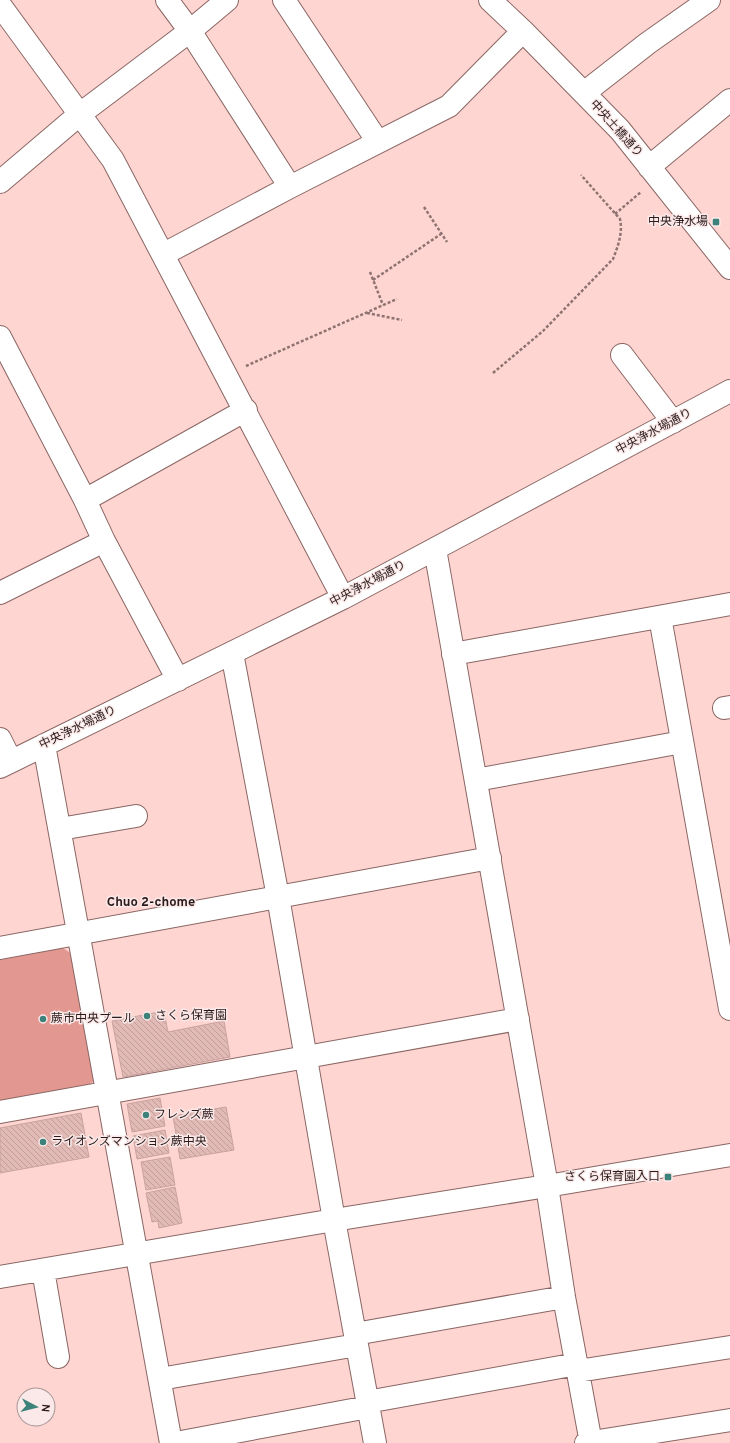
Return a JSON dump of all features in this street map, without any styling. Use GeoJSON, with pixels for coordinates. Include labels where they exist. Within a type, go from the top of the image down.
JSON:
{"type":"FeatureCollection","features":[{"type":"Feature","properties":{"kind":"street"},"geometry":{"type":"LineString","coordinates":[[167,0],[190,30],[290,187]]}},
{"type":"Feature","properties":{"kind":"street"},"geometry":{"type":"LineString","coordinates":[[0,182],[80,114],[227,0]]}},
{"type":"Feature","properties":{"kind":"street"},"geometry":{"type":"LineString","coordinates":[[284,0],[378,142]]}},
{"type":"Feature","properties":{"kind":"street","name":"中央土橋通り"},"geometry":{"type":"LineString","coordinates":[[490,0],[523,31],[620,130],[730,268]]}},
{"type":"Feature","properties":{"kind":"street"},"geometry":{"type":"LineString","coordinates":[[584,93],[648,43],[709,0]]}},
{"type":"Feature","properties":{"kind":"street"},"geometry":{"type":"LineString","coordinates":[[0,5],[113,160],[246,410],[343,598]]}},
{"type":"Feature","properties":{"kind":"street"},"geometry":{"type":"LineString","coordinates":[[164,254],[290,187],[449,106],[523,31]]}},
{"type":"Feature","properties":{"kind":"street"},"geometry":{"type":"LineString","coordinates":[[654,172],[730,100]]}},
{"type":"Feature","properties":{"kind":"street"},"geometry":{"type":"LineString","coordinates":[[3,349],[178,680]]}},
{"type":"Feature","properties":{"kind":"street"},"geometry":{"type":"LineString","coordinates":[[622,355],[673,422]]}},
{"type":"Feature","properties":{"kind":"street","name":"中央浄水場通り"},"geometry":{"type":"LineString","coordinates":[[5,764],[343,598],[730,391]]}},
{"type":"Feature","properties":{"kind":"street"},"geometry":{"type":"LineString","coordinates":[[84,500],[246,410]]}},
{"type":"Feature","properties":{"kind":"street"},"geometry":{"type":"LineString","coordinates":[[0,593],[104,541]]}},
{"type":"Feature","properties":{"kind":"street"},"geometry":{"type":"LineString","coordinates":[[435,549],[547,1186],[589,1443],[730,1420]]}},
{"type":"Feature","properties":{"kind":"street"},"geometry":{"type":"LineString","coordinates":[[453,654],[730,604]]}},
{"type":"Feature","properties":{"kind":"street"},"geometry":{"type":"LineString","coordinates":[[660,617],[730,1009]]}},
{"type":"Feature","properties":{"kind":"street"},"geometry":{"type":"LineString","coordinates":[[232,653],[278,897],[334,1220],[375,1443]]}},
{"type":"Feature","properties":{"kind":"street"},"geometry":{"type":"LineString","coordinates":[[0,739],[5,764]]}},
{"type":"Feature","properties":{"kind":"street"},"geometry":{"type":"LineString","coordinates":[[476,780],[682,742]]}},
{"type":"Feature","properties":{"kind":"street"},"geometry":{"type":"LineString","coordinates":[[44,745],[171,1443]]}},
{"type":"Feature","properties":{"kind":"street"},"geometry":{"type":"LineString","coordinates":[[60,829],[136,816]]}},
{"type":"Feature","properties":{"kind":"street"},"geometry":{"type":"LineString","coordinates":[[0,948],[490,858]]}},
{"type":"Feature","properties":{"kind":"street"},"geometry":{"type":"LineString","coordinates":[[0,1112],[518,1019]]}},
{"type":"Feature","properties":{"kind":"street"},"geometry":{"type":"LineString","coordinates":[[0,1277],[730,1155]]}},
{"type":"Feature","properties":{"kind":"street"},"geometry":{"type":"LineString","coordinates":[[43,1270],[58,1357]]}},
{"type":"Feature","properties":{"kind":"street"},"geometry":{"type":"LineString","coordinates":[[160,1379],[564,1297]]}},
{"type":"Feature","properties":{"kind":"street"},"geometry":{"type":"LineString","coordinates":[[176,1443],[368,1404],[577,1368],[730,1346]]}},
{"type":"Feature","properties":{"kind":"path"},"geometry":{"type":"LineString","coordinates":[[615,214],[654,172]]}},
{"type":"Feature","properties":{"kind":"path"},"geometry":{"type":"LineString","coordinates":[[493,373],[543,331],[613,258],[618,246],[622,226],[620,219],[581,175]]}},
{"type":"Feature","properties":{"kind":"path"},"geometry":{"type":"LineString","coordinates":[[424,207],[447,242]]}},
{"type":"Feature","properties":{"kind":"path"},"geometry":{"type":"LineString","coordinates":[[373,280],[441,234]]}},
{"type":"Feature","properties":{"kind":"path"},"geometry":{"type":"LineString","coordinates":[[370,272],[382,305]]}},
{"type":"Feature","properties":{"kind":"path"},"geometry":{"type":"LineString","coordinates":[[227,374],[397,299]]}},
{"type":"Feature","properties":{"kind":"path"},"geometry":{"type":"LineString","coordinates":[[366,313],[402,320]]}},
{"type":"Feature","properties":{"kind":"shaded area","name":"蕨市中央プール"},"geometry":{"type":"Polygon","coordinates":[[[63,948],[75,956],[96,1079],[89,1085],[0,1101],[0,960],[63,948]]]}},
{"type":"Feature","properties":{"kind":"building"},"geometry":{"type":"Polygon","coordinates":[[[164,1011],[168,1032],[224,1021],[230,1057],[123,1077],[112,1021],[164,1011]]]}},
{"type":"Feature","properties":{"kind":"building","name":"フレンズ蕨"},"geometry":{"type":"Polygon","coordinates":[[[160,1098],[165,1126],[132,1132],[127,1104],[160,1098]]]}},
{"type":"Feature","properties":{"kind":"building"},"geometry":{"type":"Polygon","coordinates":[[[226,1107],[234,1150],[180,1159],[173,1116],[226,1107]]]}},
{"type":"Feature","properties":{"kind":"building","name":"ライオンズマンション蕨中央"},"geometry":{"type":"Polygon","coordinates":[[[81,1113],[89,1157],[0,1173],[0,1128],[81,1113]]]}},
{"type":"Feature","properties":{"kind":"building"},"geometry":{"type":"Polygon","coordinates":[[[165,1130],[169,1153],[137,1159],[133,1136],[165,1130]]]}},
{"type":"Feature","properties":{"kind":"building"},"geometry":{"type":"Polygon","coordinates":[[[170,1157],[175,1185],[146,1190],[141,1162],[170,1157]]]}},
{"type":"Feature","properties":{"kind":"building"},"geometry":{"type":"Polygon","coordinates":[[[175,1187],[182,1223],[159,1228],[158,1221],[152,1222],[146,1193],[175,1187]]]}},
{"type":"Feature","properties":{"kind":"place","name":"中央浄水場"},"geometry":{"type":"Point","coordinates":[716,222]}},
{"type":"Feature","properties":{"kind":"place","name":"さくら保育園"},"geometry":{"type":"Point","coordinates":[147,1016]}},
{"type":"Feature","properties":{"kind":"place","name":"蕨市中央プール"},"geometry":{"type":"Point","coordinates":[43,1019]}},
{"type":"Feature","properties":{"kind":"place","name":"フレンズ蕨"},"geometry":{"type":"Point","coordinates":[146,1115]}},
{"type":"Feature","properties":{"kind":"place","name":"ライオンズマンション蕨中央"},"geometry":{"type":"Point","coordinates":[43,1142]}},
{"type":"Feature","properties":{"kind":"place","name":"さくら保育園入口"},"geometry":{"type":"Point","coordinates":[668,1177]}},
{"type":"Feature","properties":{"kind":"district","name":"Chuo 2-chome"},"geometry":{"type":"Point","coordinates":[151,903]}}]}
